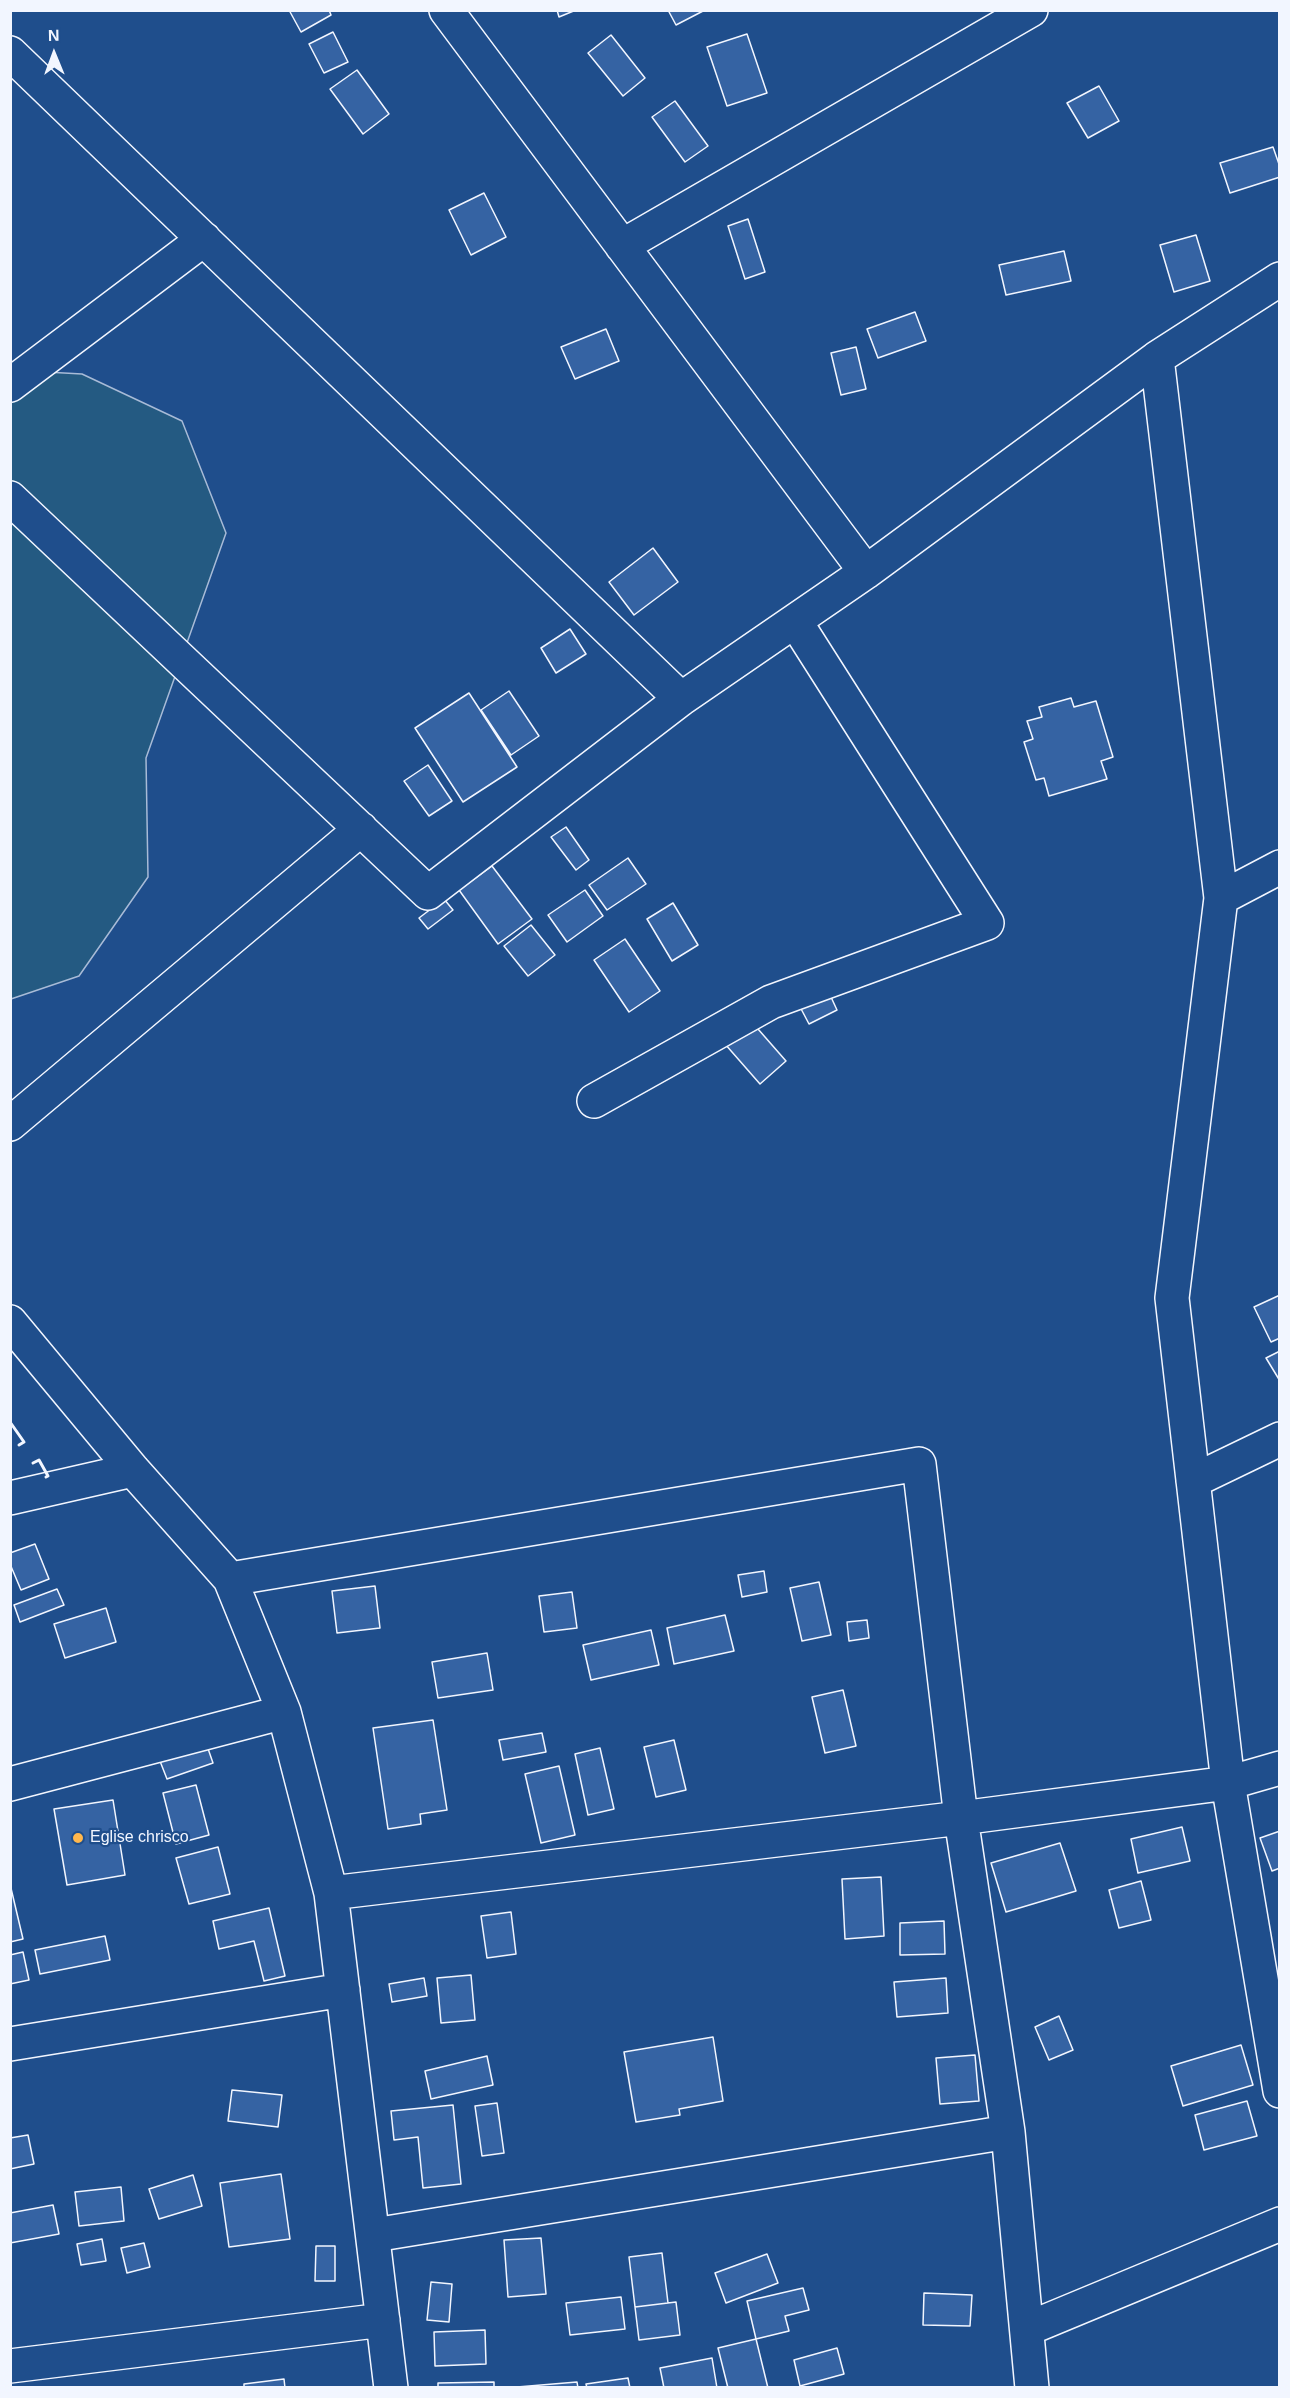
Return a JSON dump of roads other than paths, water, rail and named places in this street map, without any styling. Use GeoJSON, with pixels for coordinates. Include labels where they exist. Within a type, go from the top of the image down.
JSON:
{"type":"FeatureCollection","features":[{"type":"Feature","properties":{"kind":"street"},"geometry":{"type":"LineString","coordinates":[[446,10],[867,572]]}},
{"type":"Feature","properties":{"kind":"street"},"geometry":{"type":"LineString","coordinates":[[622,246],[1031,10]]}},
{"type":"Feature","properties":{"kind":"street"},"geometry":{"type":"LineString","coordinates":[[10,53],[681,699]]}},
{"type":"Feature","properties":{"kind":"street"},"geometry":{"type":"LineString","coordinates":[[10,385],[204,238]]}},
{"type":"Feature","properties":{"kind":"street"},"geometry":{"type":"LineString","coordinates":[[10,498],[428,893],[681,699],[867,572],[1157,358],[1280,279]]}},
{"type":"Feature","properties":{"kind":"street"},"geometry":{"type":"LineString","coordinates":[[1157,358],[1221,898],[1172,1298],[1228,1783],[1280,2091]]}},
{"type":"Feature","properties":{"kind":"street"},"geometry":{"type":"LineString","coordinates":[[594,1101],[771,1002],[987,923],[795,621]]}},
{"type":"Feature","properties":{"kind":"street"},"geometry":{"type":"LineString","coordinates":[[10,1125],[361,829]]}},
{"type":"Feature","properties":{"kind":"street"},"geometry":{"type":"LineString","coordinates":[[1221,898],[1280,867]]}},
{"type":"Feature","properties":{"kind":"street"},"geometry":{"type":"LineString","coordinates":[[10,1322],[133,1470],[230,1579],[284,1713],[331,1893],[392,2388]]}},
{"type":"Feature","properties":{"kind":"street"},"geometry":{"type":"LineString","coordinates":[[1193,1481],[1280,1439]]}},
{"type":"Feature","properties":{"kind":"street"},"geometry":{"type":"LineString","coordinates":[[230,1579],[919,1464],[961,1818],[1008,2132],[1032,2388]]}},
{"type":"Feature","properties":{"kind":"street"},"geometry":{"type":"LineString","coordinates":[[10,1498],[133,1470]]}},
{"type":"Feature","properties":{"kind":"street"},"geometry":{"type":"LineString","coordinates":[[10,1784],[284,1713]]}},
{"type":"Feature","properties":{"kind":"street"},"geometry":{"type":"LineString","coordinates":[[331,1893],[961,1818],[1228,1783],[1280,1767]]}},
{"type":"Feature","properties":{"kind":"street"},"geometry":{"type":"LineString","coordinates":[[10,2044],[343,1990]]}},
{"type":"Feature","properties":{"kind":"street"},"geometry":{"type":"LineString","coordinates":[[374,2235],[1008,2132]]}},
{"type":"Feature","properties":{"kind":"street"},"geometry":{"type":"LineString","coordinates":[[1027,2329],[1280,2224]]}},
{"type":"Feature","properties":{"kind":"street"},"geometry":{"type":"LineString","coordinates":[[10,2366],[383,2320]]}},
{"type":"Feature","properties":{"kind":"place","name":"Eglise chrisco"},"geometry":{"type":"Point","coordinates":[78,1838]}}]}
